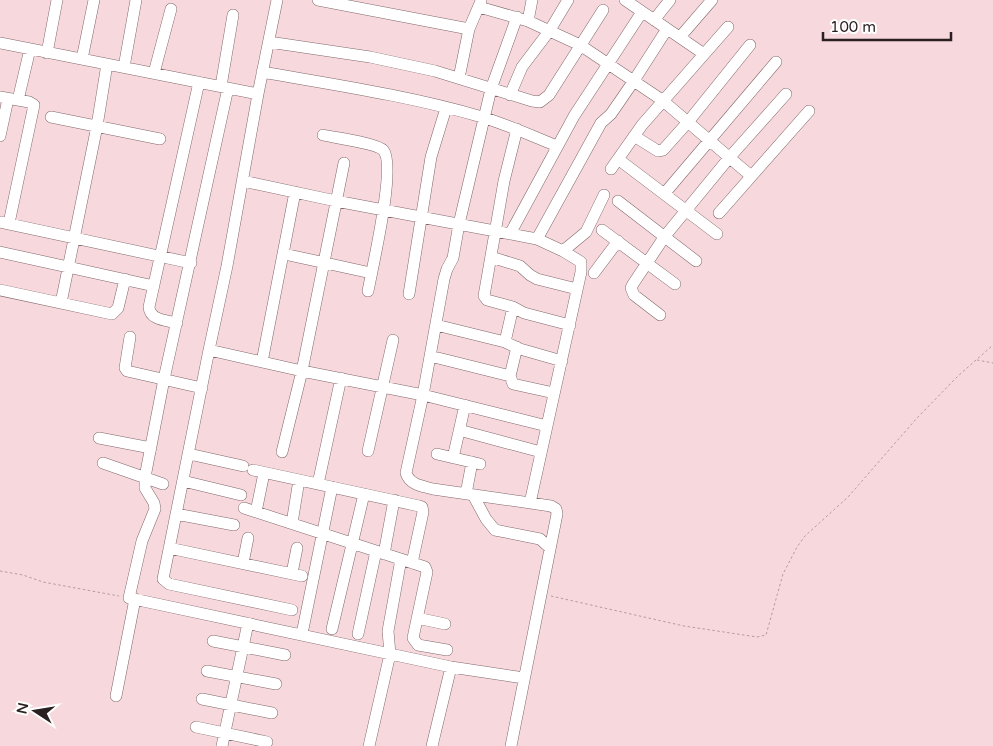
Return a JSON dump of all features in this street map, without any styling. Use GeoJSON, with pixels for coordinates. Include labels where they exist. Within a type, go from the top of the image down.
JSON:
{"type":"FeatureCollection","features":[{"type":"Feature","properties":{"kind":"street"},"geometry":{"type":"LineString","coordinates":[[47,52],[57,0]]}},
{"type":"Feature","properties":{"kind":"street"},"geometry":{"type":"LineString","coordinates":[[82,59],[94,0]]}},
{"type":"Feature","properties":{"kind":"street"},"geometry":{"type":"LineString","coordinates":[[124,67],[136,0]]}},
{"type":"Feature","properties":{"kind":"street"},"geometry":{"type":"LineString","coordinates":[[277,0],[227,266],[208,350],[189,454],[163,575],[165,582],[169,584],[292,610]]}},
{"type":"Feature","properties":{"kind":"street"},"geometry":{"type":"LineString","coordinates":[[318,0],[469,29]]}},
{"type":"Feature","properties":{"kind":"street"},"geometry":{"type":"LineString","coordinates":[[528,21],[532,0]]}},
{"type":"Feature","properties":{"kind":"street"},"geometry":{"type":"LineString","coordinates":[[510,95],[522,67],[550,30],[568,0]]}},
{"type":"Feature","properties":{"kind":"street"},"geometry":{"type":"LineString","coordinates":[[654,20],[670,0]]}},
{"type":"Feature","properties":{"kind":"street"},"geometry":{"type":"LineString","coordinates":[[680,37],[712,0]]}},
{"type":"Feature","properties":{"kind":"street"},"geometry":{"type":"LineString","coordinates":[[630,1],[642,12],[704,54]]}},
{"type":"Feature","properties":{"kind":"street"},"geometry":{"type":"LineString","coordinates":[[459,78],[469,29],[480,3],[550,30],[580,45],[662,100],[751,176]]}},
{"type":"Feature","properties":{"kind":"street"},"geometry":{"type":"LineString","coordinates":[[154,73],[171,9]]}},
{"type":"Feature","properties":{"kind":"street"},"geometry":{"type":"LineString","coordinates":[[269,42],[370,57],[435,71],[532,101],[543,101],[549,95],[603,10]]}},
{"type":"Feature","properties":{"kind":"street"},"geometry":{"type":"LineString","coordinates":[[510,234],[557,146],[607,64],[642,12]]}},
{"type":"Feature","properties":{"kind":"street"},"geometry":{"type":"LineString","coordinates":[[116,696],[142,541],[155,509],[154,503],[145,488],[145,477],[164,379],[191,263],[225,87],[233,15]]}},
{"type":"Feature","properties":{"kind":"street"},"geometry":{"type":"LineString","coordinates":[[511,746],[557,514],[556,509],[552,506],[423,487],[408,478],[406,467],[423,395],[445,273],[454,258],[459,224],[483,117],[491,88],[517,17]]}},
{"type":"Feature","properties":{"kind":"street"},"geometry":{"type":"LineString","coordinates":[[611,169],[662,100],[728,27]]}},
{"type":"Feature","properties":{"kind":"street"},"geometry":{"type":"LineString","coordinates":[[537,239],[601,123],[611,114],[634,82],[667,28]]}},
{"type":"Feature","properties":{"kind":"street"},"geometry":{"type":"LineString","coordinates":[[0,43],[258,94]]}},
{"type":"Feature","properties":{"kind":"street"},"geometry":{"type":"LineString","coordinates":[[634,136],[660,151],[663,150],[750,45]]}},
{"type":"Feature","properties":{"kind":"street"},"geometry":{"type":"LineString","coordinates":[[0,136],[9,99],[30,49]]}},
{"type":"Feature","properties":{"kind":"street"},"geometry":{"type":"LineString","coordinates":[[664,194],[776,62]]}},
{"type":"Feature","properties":{"kind":"street"},"geometry":{"type":"LineString","coordinates":[[61,303],[97,126],[107,64]]}},
{"type":"Feature","properties":{"kind":"street"},"geometry":{"type":"LineString","coordinates":[[262,72],[399,96],[483,117],[557,146]]}},
{"type":"Feature","properties":{"kind":"street"},"geometry":{"type":"LineString","coordinates":[[177,323],[151,315],[149,307],[199,82]]}},
{"type":"Feature","properties":{"kind":"street"},"geometry":{"type":"LineString","coordinates":[[660,315],[631,292],[633,284],[665,236],[729,158],[786,94]]}},
{"type":"Feature","properties":{"kind":"street"},"geometry":{"type":"LineString","coordinates":[[9,99],[31,103],[34,105],[34,109],[4,222],[75,236],[191,263]]}},
{"type":"Feature","properties":{"kind":"street"},"geometry":{"type":"LineString","coordinates":[[409,294],[431,157],[446,108]]}},
{"type":"Feature","properties":{"kind":"street"},"geometry":{"type":"LineString","coordinates":[[720,213],[809,111]]}},
{"type":"Feature","properties":{"kind":"street"},"geometry":{"type":"LineString","coordinates":[[51,117],[160,139]]}},
{"type":"Feature","properties":{"kind":"street"},"geometry":{"type":"LineString","coordinates":[[517,129],[504,181],[484,295],[489,301],[513,306],[524,313],[570,325]]}},
{"type":"Feature","properties":{"kind":"street"},"geometry":{"type":"LineString","coordinates":[[323,135],[374,145],[384,151],[388,164],[383,209],[368,291]]}},
{"type":"Feature","properties":{"kind":"street"},"geometry":{"type":"LineString","coordinates":[[618,159],[717,234]]}},
{"type":"Feature","properties":{"kind":"street"},"geometry":{"type":"LineString","coordinates":[[282,452],[302,371],[344,163]]}},
{"type":"Feature","properties":{"kind":"street"},"geometry":{"type":"LineString","coordinates":[[243,180],[336,201],[537,239],[563,251],[580,262],[581,272],[530,503]]}},
{"type":"Feature","properties":{"kind":"street"},"geometry":{"type":"LineString","coordinates":[[262,362],[295,192]]}},
{"type":"Feature","properties":{"kind":"street"},"geometry":{"type":"LineString","coordinates":[[563,251],[586,232],[604,195]]}},
{"type":"Feature","properties":{"kind":"street"},"geometry":{"type":"LineString","coordinates":[[618,201],[696,261]]}},
{"type":"Feature","properties":{"kind":"street"},"geometry":{"type":"LineString","coordinates":[[602,230],[675,284]]}},
{"type":"Feature","properties":{"kind":"street"},"geometry":{"type":"LineString","coordinates":[[594,274],[618,241]]}},
{"type":"Feature","properties":{"kind":"street"},"geometry":{"type":"LineString","coordinates":[[0,252],[154,286]]}},
{"type":"Feature","properties":{"kind":"street"},"geometry":{"type":"LineString","coordinates":[[284,254],[371,273]]}},
{"type":"Feature","properties":{"kind":"street"},"geometry":{"type":"LineString","coordinates":[[490,257],[520,266],[538,279],[577,289]]}},
{"type":"Feature","properties":{"kind":"street"},"geometry":{"type":"LineString","coordinates":[[0,290],[110,314],[114,313],[118,308],[125,279]]}},
{"type":"Feature","properties":{"kind":"street"},"geometry":{"type":"LineString","coordinates":[[505,342],[513,306]]}},
{"type":"Feature","properties":{"kind":"street"},"geometry":{"type":"LineString","coordinates":[[436,325],[505,342],[562,361]]}},
{"type":"Feature","properties":{"kind":"street"},"geometry":{"type":"LineString","coordinates":[[130,338],[125,370],[202,388]]}},
{"type":"Feature","properties":{"kind":"street"},"geometry":{"type":"LineString","coordinates":[[368,451],[393,340]]}},
{"type":"Feature","properties":{"kind":"street"},"geometry":{"type":"LineString","coordinates":[[517,347],[510,376],[511,382],[515,385],[554,393]]}},
{"type":"Feature","properties":{"kind":"street"},"geometry":{"type":"LineString","coordinates":[[208,350],[423,395],[547,426]]}},
{"type":"Feature","properties":{"kind":"street"},"geometry":{"type":"LineString","coordinates":[[430,356],[510,376]]}},
{"type":"Feature","properties":{"kind":"street"},"geometry":{"type":"LineString","coordinates":[[318,484],[341,378]]}},
{"type":"Feature","properties":{"kind":"street"},"geometry":{"type":"LineString","coordinates":[[453,458],[464,405]]}},
{"type":"Feature","properties":{"kind":"street"},"geometry":{"type":"LineString","coordinates":[[459,430],[541,452]]}},
{"type":"Feature","properties":{"kind":"street"},"geometry":{"type":"LineString","coordinates":[[99,438],[150,448]]}},
{"type":"Feature","properties":{"kind":"street"},"geometry":{"type":"LineString","coordinates":[[189,454],[264,473],[394,500],[419,506],[423,510],[388,631],[390,654],[369,746]]}},
{"type":"Feature","properties":{"kind":"street"},"geometry":{"type":"LineString","coordinates":[[437,454],[476,463],[470,494],[494,530],[540,539],[550,548]]}},
{"type":"Feature","properties":{"kind":"street"},"geometry":{"type":"LineString","coordinates":[[103,463],[163,484]]}},
{"type":"Feature","properties":{"kind":"street"},"geometry":{"type":"LineString","coordinates":[[256,512],[264,473]]}},
{"type":"Feature","properties":{"kind":"street"},"geometry":{"type":"LineString","coordinates":[[292,523],[299,480]]}},
{"type":"Feature","properties":{"kind":"street"},"geometry":{"type":"LineString","coordinates":[[183,481],[241,495]]}},
{"type":"Feature","properties":{"kind":"street"},"geometry":{"type":"LineString","coordinates":[[303,629],[324,534],[332,487]]}},
{"type":"Feature","properties":{"kind":"street"},"geometry":{"type":"LineString","coordinates":[[332,629],[364,494]]}},
{"type":"Feature","properties":{"kind":"street"},"geometry":{"type":"LineString","coordinates":[[358,634],[394,500]]}},
{"type":"Feature","properties":{"kind":"street"},"geometry":{"type":"LineString","coordinates":[[244,508],[425,567],[427,572],[413,638],[416,643],[447,650]]}},
{"type":"Feature","properties":{"kind":"street"},"geometry":{"type":"LineString","coordinates":[[176,514],[234,525]]}},
{"type":"Feature","properties":{"kind":"street"},"geometry":{"type":"LineString","coordinates":[[243,563],[248,538]]}},
{"type":"Feature","properties":{"kind":"street"},"geometry":{"type":"LineString","coordinates":[[169,548],[297,575],[298,548]]}},
{"type":"Feature","properties":{"kind":"street"},"geometry":{"type":"LineString","coordinates":[[132,599],[451,667],[524,678]]}},
{"type":"Feature","properties":{"kind":"street"},"geometry":{"type":"LineString","coordinates":[[417,618],[445,624]]}},
{"type":"Feature","properties":{"kind":"street"},"geometry":{"type":"LineString","coordinates":[[222,746],[248,623]]}},
{"type":"Feature","properties":{"kind":"street"},"geometry":{"type":"LineString","coordinates":[[213,641],[285,655]]}},
{"type":"Feature","properties":{"kind":"street"},"geometry":{"type":"LineString","coordinates":[[432,746],[451,667]]}},
{"type":"Feature","properties":{"kind":"street"},"geometry":{"type":"LineString","coordinates":[[207,671],[276,684]]}},
{"type":"Feature","properties":{"kind":"street"},"geometry":{"type":"LineString","coordinates":[[202,699],[272,712]]}},
{"type":"Feature","properties":{"kind":"street"},"geometry":{"type":"LineString","coordinates":[[196,727],[267,742]]}},
{"type":"Feature","properties":{"kind":"path"},"geometry":{"type":"LineString","coordinates":[[539,601],[553,596],[684,626],[757,637],[766,635],[783,574],[801,542],[848,497],[917,418],[975,360],[993,345]]}},
{"type":"Feature","properties":{"kind":"path"},"geometry":{"type":"LineString","coordinates":[[975,360],[993,364]]}},
{"type":"Feature","properties":{"kind":"path"},"geometry":{"type":"LineString","coordinates":[[0,571],[22,575],[43,582],[132,599]]}}]}
